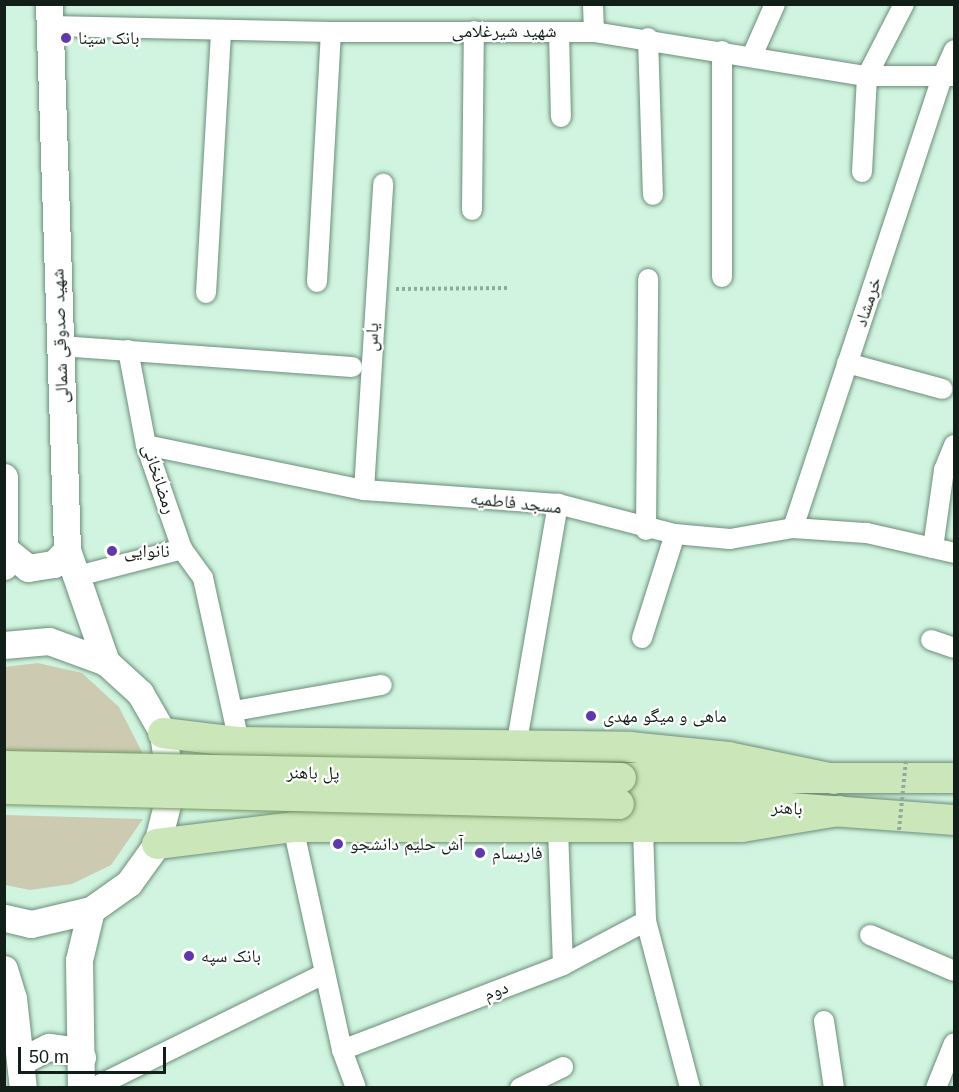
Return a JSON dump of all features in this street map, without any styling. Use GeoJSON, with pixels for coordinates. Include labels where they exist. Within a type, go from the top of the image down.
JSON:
{"type":"FeatureCollection","features":[{"type":"Feature","properties":{"kind":"main road","name":"شهید صدوقی شمالی"},"geometry":{"type":"LineString","coordinates":[[49,15],[67,550],[74,577],[106,662]]}},
{"type":"Feature","properties":{"kind":"main road"},"geometry":{"type":"LineString","coordinates":[[4,477],[6,558],[28,568],[54,564],[67,550]]}},
{"type":"Feature","properties":{"kind":"main road"},"geometry":{"type":"LineString","coordinates":[[4,645],[49,641],[106,662],[140,693],[163,733],[171,789],[157,844],[129,883],[91,910],[31,924],[4,918]]}},
{"type":"Feature","properties":{"kind":"main road"},"geometry":{"type":"LineString","coordinates":[[163,733],[239,742],[630,747],[728,757],[834,778]]}},
{"type":"Feature","properties":{"kind":"main road"},"geometry":{"type":"LineString","coordinates":[[235,835],[239,742]]}},
{"type":"Feature","properties":{"kind":"main road","name":"پل باهنر"},"geometry":{"type":"LineString","coordinates":[[4,766],[620,791]]}},
{"type":"Feature","properties":{"kind":"main road","name":"باهنر"},"geometry":{"type":"LineString","coordinates":[[620,791],[834,778],[954,778]]}},
{"type":"Feature","properties":{"kind":"main road","name":"پل باهنر"},"geometry":{"type":"LineString","coordinates":[[4,789],[620,791]]}},
{"type":"Feature","properties":{"kind":"main road","name":"باهنر"},"geometry":{"type":"LineString","coordinates":[[620,791],[954,819]]}},
{"type":"Feature","properties":{"kind":"main road"},"geometry":{"type":"LineString","coordinates":[[157,844],[293,827],[558,829],[742,827],[839,811]]}},
{"type":"Feature","properties":{"kind":"main road"},"geometry":{"type":"LineString","coordinates":[[81,1088],[79,960],[91,910]]}},
{"type":"Feature","properties":{"kind":"main road"},"geometry":{"type":"LineString","coordinates":[[4,969],[13,998],[23,1060],[23,1088]]}},
{"type":"Feature","properties":{"kind":"main road"},"geometry":{"type":"LineString","coordinates":[[23,1060],[49,1047],[66,1049],[82,1057]]}},
{"type":"Feature","properties":{"kind":"street"},"geometry":{"type":"LineString","coordinates":[[593,4],[594,32]]}},
{"type":"Feature","properties":{"kind":"street"},"geometry":{"type":"LineString","coordinates":[[752,56],[775,4]]}},
{"type":"Feature","properties":{"kind":"street"},"geometry":{"type":"LineString","coordinates":[[862,172],[867,76],[904,4]]}},
{"type":"Feature","properties":{"kind":"street","name":"شهید شیرغلامی"},"geometry":{"type":"LineString","coordinates":[[49,15],[221,30],[594,32],[648,38],[867,76],[949,76]]}},
{"type":"Feature","properties":{"kind":"street"},"geometry":{"type":"LineString","coordinates":[[206,293],[221,30]]}},
{"type":"Feature","properties":{"kind":"street"},"geometry":{"type":"LineString","coordinates":[[472,210],[474,31]]}},
{"type":"Feature","properties":{"kind":"street"},"geometry":{"type":"LineString","coordinates":[[316,282],[331,32]]}},
{"type":"Feature","properties":{"kind":"street"},"geometry":{"type":"LineString","coordinates":[[559,32],[561,117]]}},
{"type":"Feature","properties":{"kind":"street"},"geometry":{"type":"LineString","coordinates":[[648,38],[653,195]]}},
{"type":"Feature","properties":{"kind":"street","name":"خرمشاد"},"geometry":{"type":"LineString","coordinates":[[793,528],[847,363],[949,76],[954,50]]}},
{"type":"Feature","properties":{"kind":"street"},"geometry":{"type":"LineString","coordinates":[[722,51],[722,277]]}},
{"type":"Feature","properties":{"kind":"street","name":"یاس"},"geometry":{"type":"LineString","coordinates":[[364,490],[374,289],[383,184]]}},
{"type":"Feature","properties":{"kind":"street"},"geometry":{"type":"LineString","coordinates":[[646,530],[648,279]]}},
{"type":"Feature","properties":{"kind":"street"},"geometry":{"type":"LineString","coordinates":[[60,346],[352,367]]}},
{"type":"Feature","properties":{"kind":"street","name":"رمضانخانی"},"geometry":{"type":"LineString","coordinates":[[128,350],[146,445],[182,549],[203,578],[239,742]]}},
{"type":"Feature","properties":{"kind":"street"},"geometry":{"type":"LineString","coordinates":[[847,363],[943,389]]}},
{"type":"Feature","properties":{"kind":"street","name":"مسجد فاطمیه"},"geometry":{"type":"LineString","coordinates":[[146,445],[364,490],[558,504],[646,530],[675,534],[730,539],[793,528],[867,533],[954,553]]}},
{"type":"Feature","properties":{"kind":"street"},"geometry":{"type":"LineString","coordinates":[[933,548],[944,470],[954,445]]}},
{"type":"Feature","properties":{"kind":"street"},"geometry":{"type":"LineString","coordinates":[[516,747],[558,504]]}},
{"type":"Feature","properties":{"kind":"street"},"geometry":{"type":"LineString","coordinates":[[642,638],[675,534]]}},
{"type":"Feature","properties":{"kind":"street"},"geometry":{"type":"LineString","coordinates":[[74,577],[182,549]]}},
{"type":"Feature","properties":{"kind":"street"},"geometry":{"type":"LineString","coordinates":[[931,640],[954,648]]}},
{"type":"Feature","properties":{"kind":"street"},"geometry":{"type":"LineString","coordinates":[[234,711],[382,685]]}},
{"type":"Feature","properties":{"kind":"street"},"geometry":{"type":"LineString","coordinates":[[293,827],[342,1050],[356,1088]]}},
{"type":"Feature","properties":{"kind":"street"},"geometry":{"type":"LineString","coordinates":[[558,829],[563,965]]}},
{"type":"Feature","properties":{"kind":"street"},"geometry":{"type":"LineString","coordinates":[[643,829],[646,921],[690,1088]]}},
{"type":"Feature","properties":{"kind":"street","name":"دوم"},"geometry":{"type":"LineString","coordinates":[[342,1050],[563,965],[646,921]]}},
{"type":"Feature","properties":{"kind":"street"},"geometry":{"type":"LineString","coordinates":[[870,935],[954,971]]}},
{"type":"Feature","properties":{"kind":"street"},"geometry":{"type":"LineString","coordinates":[[93,1088],[324,974]]}},
{"type":"Feature","properties":{"kind":"street"},"geometry":{"type":"LineString","coordinates":[[824,1021],[834,1088]]}},
{"type":"Feature","properties":{"kind":"street"},"geometry":{"type":"LineString","coordinates":[[936,1088],[954,1043]]}},
{"type":"Feature","properties":{"kind":"street"},"geometry":{"type":"LineString","coordinates":[[520,1088],[541,1083],[563,1067]]}},
{"type":"Feature","properties":{"kind":"path"},"geometry":{"type":"LineString","coordinates":[[374,289],[508,288]]}},
{"type":"Feature","properties":{"kind":"path"},"geometry":{"type":"LineString","coordinates":[[898,830],[906,760]]}},
{"type":"Feature","properties":{"kind":"green space"},"geometry":{"type":"Polygon","coordinates":[[[38,663],[82,673],[119,707],[145,758],[5,751],[4,667],[38,663]]]}},
{"type":"Feature","properties":{"kind":"green space"},"geometry":{"type":"Polygon","coordinates":[[[5,815],[143,819],[111,865],[72,884],[30,890],[5,885],[5,815]]]}},
{"type":"Feature","properties":{"kind":"place","name":"بانک سینا"},"geometry":{"type":"Point","coordinates":[66,38]}},
{"type":"Feature","properties":{"kind":"place","name":"نانوایی"},"geometry":{"type":"Point","coordinates":[112,551]}},
{"type":"Feature","properties":{"kind":"place","name":"ماهی و میگو مهدی"},"geometry":{"type":"Point","coordinates":[591,716]}},
{"type":"Feature","properties":{"kind":"place","name":"آش حلیم دانشجو"},"geometry":{"type":"Point","coordinates":[338,844]}},
{"type":"Feature","properties":{"kind":"place","name":"فاریسام"},"geometry":{"type":"Point","coordinates":[480,853]}},
{"type":"Feature","properties":{"kind":"place","name":"بانک سپه"},"geometry":{"type":"Point","coordinates":[189,956]}}]}
